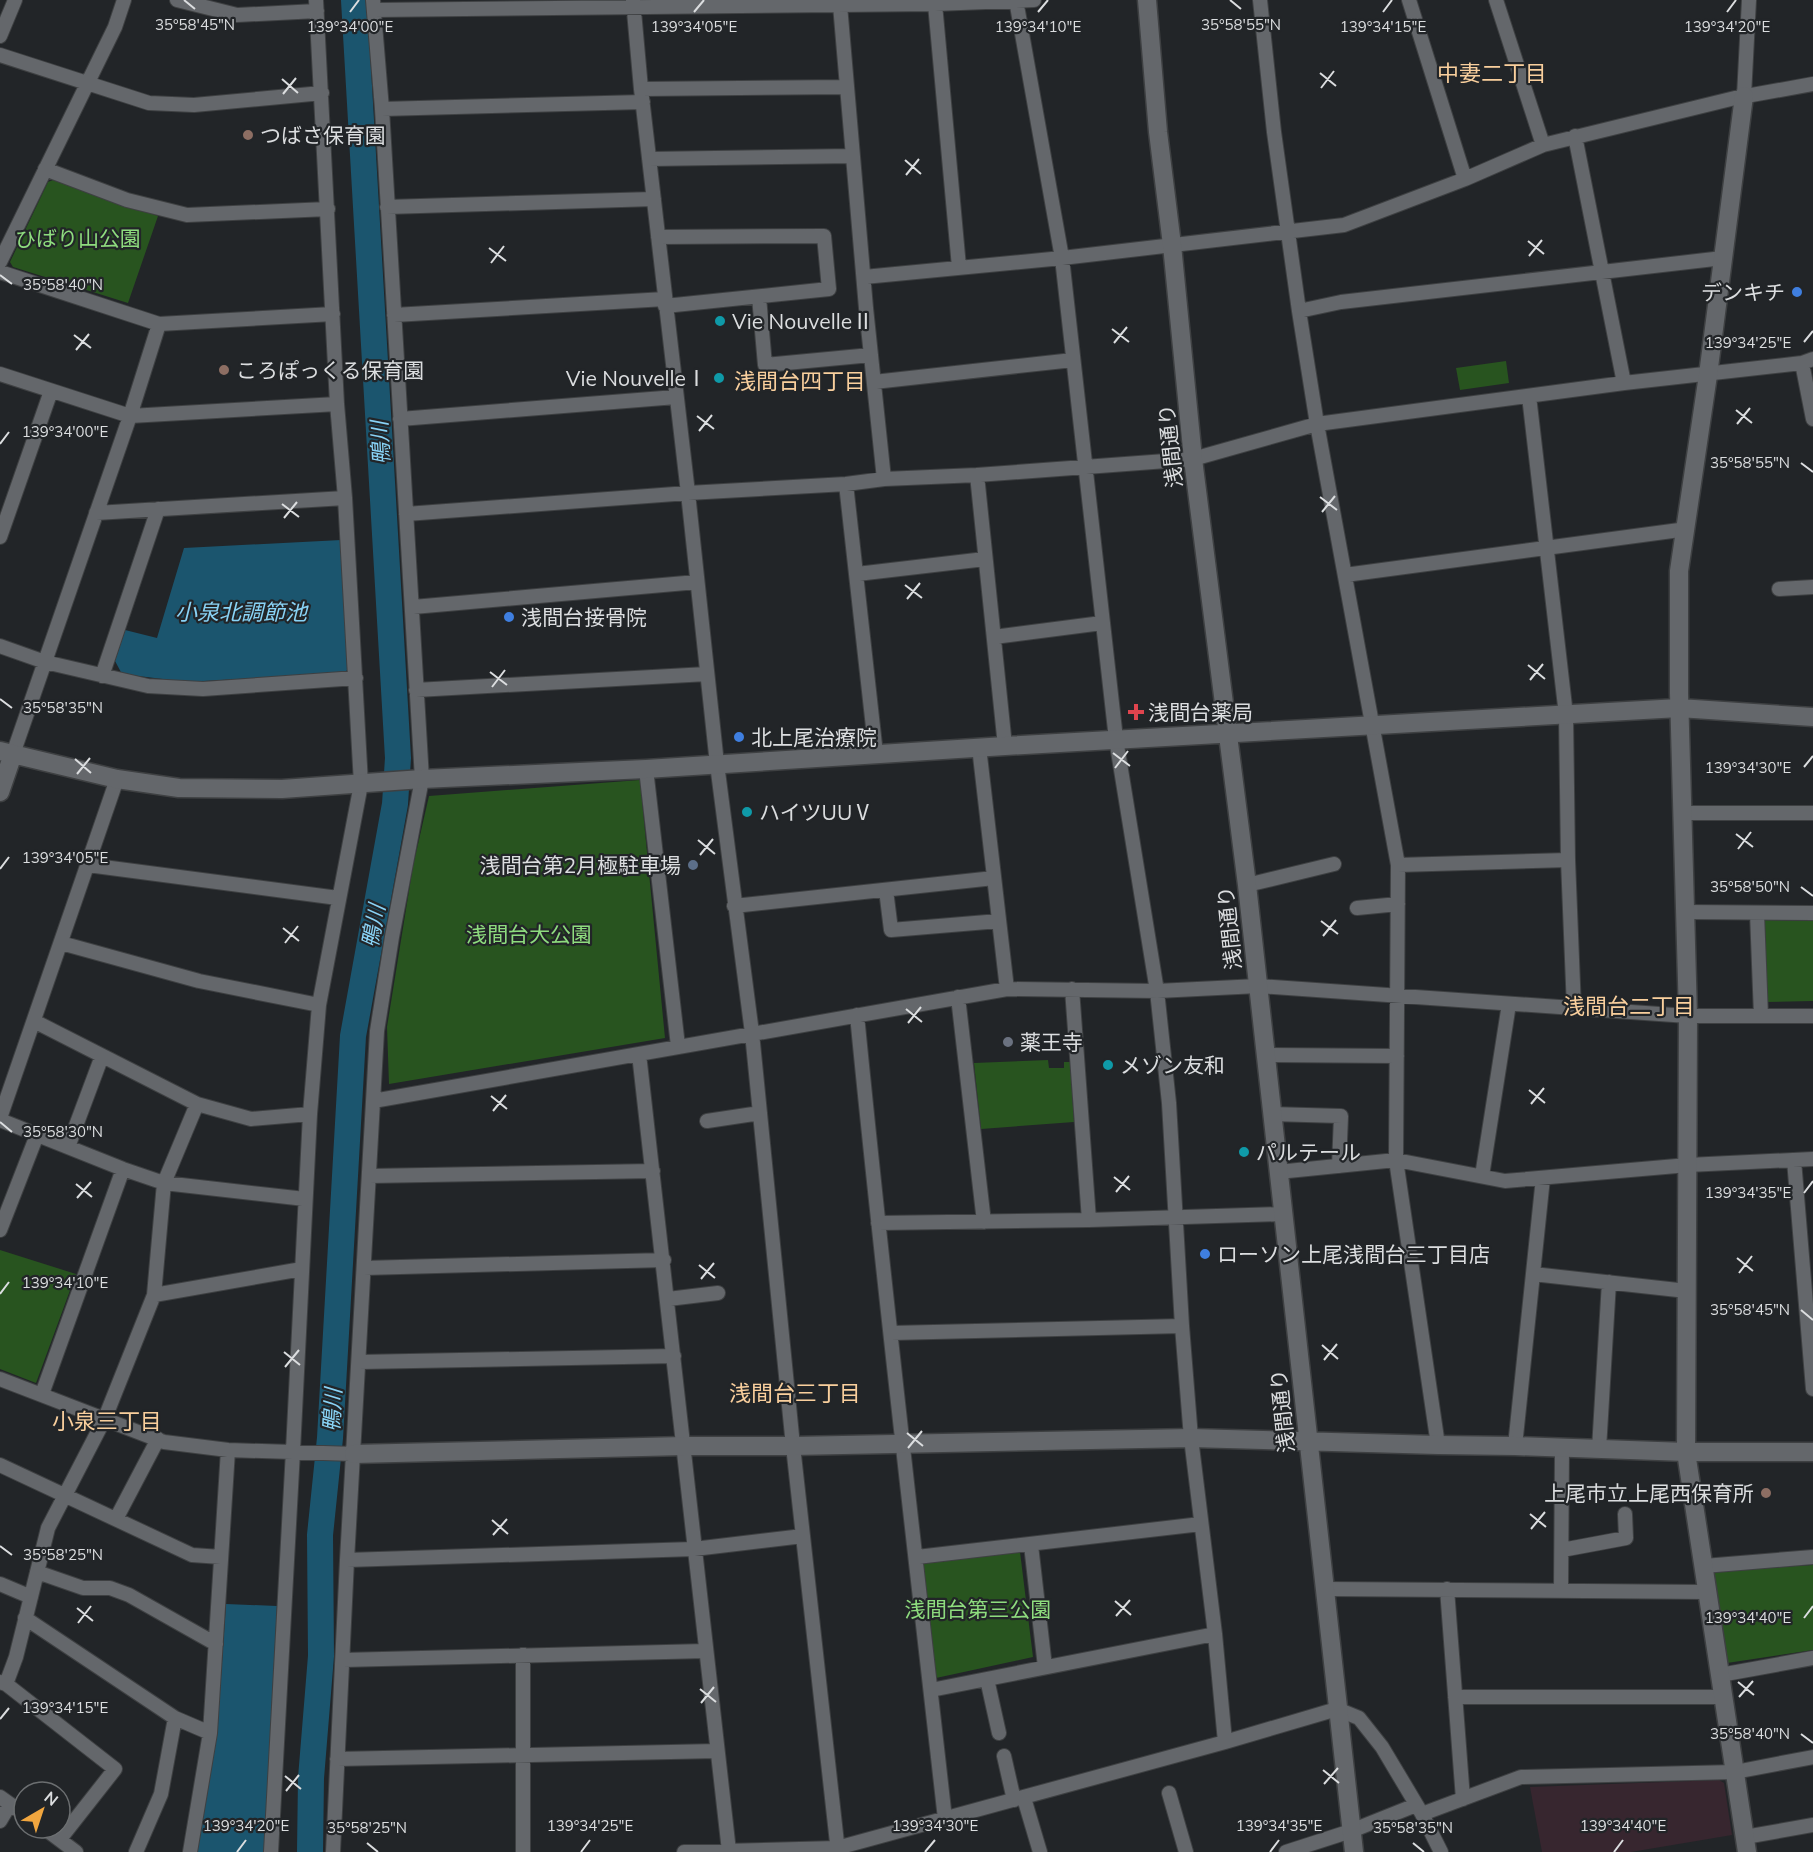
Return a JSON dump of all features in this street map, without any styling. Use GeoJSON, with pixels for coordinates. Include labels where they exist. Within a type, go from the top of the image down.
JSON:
{"type":"FeatureCollection","features":[{"type":"Feature","properties":{"kind":"street"},"geometry":{"type":"LineString","coordinates":[[0,36],[15,0]]}},
{"type":"Feature","properties":{"kind":"street"},"geometry":{"type":"LineString","coordinates":[[0,262],[115,27],[124,0]]}},
{"type":"Feature","properties":{"kind":"street"},"geometry":{"type":"LineString","coordinates":[[177,0],[237,15],[317,5],[338,404],[356,678],[361,784],[319,1005],[310,1114],[294,1451],[271,1852]]}},
{"type":"Feature","properties":{"kind":"street"},"geometry":{"type":"LineString","coordinates":[[1016,0],[1062,258],[1116,740],[1157,991],[1169,1103],[1191,1438],[1215,1634],[1225,1742]]}},
{"type":"Feature","properties":{"kind":"street"},"geometry":{"type":"LineString","coordinates":[[333,1852],[377,1031],[422,778],[382,109],[373,5],[754,3],[840,5],[1034,0]]}},
{"type":"Feature","properties":{"kind":"street","name":"浅間通り"},"geometry":{"type":"LineString","coordinates":[[1147,0],[1158,132],[1172,245],[1193,459],[1247,885],[1354,1852]]}},
{"type":"Feature","properties":{"kind":"street"},"geometry":{"type":"LineString","coordinates":[[1260,0],[1287,233],[1317,424],[1398,865],[1396,1160],[1438,1445]]}},
{"type":"Feature","properties":{"kind":"street"},"geometry":{"type":"LineString","coordinates":[[1409,0],[1465,178]]}},
{"type":"Feature","properties":{"kind":"street"},"geometry":{"type":"LineString","coordinates":[[1496,0],[1543,145]]}},
{"type":"Feature","properties":{"kind":"street"},"geometry":{"type":"LineString","coordinates":[[1749,0],[1744,96],[1687,529],[1679,572],[1679,708],[1688,1016],[1686,1452],[1746,1845],[1813,1825]]}},
{"type":"Feature","properties":{"kind":"street"},"geometry":{"type":"LineString","coordinates":[[634,3],[642,96],[717,764],[752,1034],[793,1446],[838,1850]]}},
{"type":"Feature","properties":{"kind":"street"},"geometry":{"type":"LineString","coordinates":[[935,4],[959,267]]}},
{"type":"Feature","properties":{"kind":"street"},"geometry":{"type":"LineString","coordinates":[[840,5],[884,479]]}},
{"type":"Feature","properties":{"kind":"street"},"geometry":{"type":"LineString","coordinates":[[0,55],[149,103],[194,105],[322,93]]}},
{"type":"Feature","properties":{"kind":"street"},"geometry":{"type":"LineString","coordinates":[[864,277],[1062,258],[1344,225],[1543,145],[1744,96],[1813,84]]}},
{"type":"Feature","properties":{"kind":"street"},"geometry":{"type":"LineString","coordinates":[[382,109],[846,87]]}},
{"type":"Feature","properties":{"kind":"street"},"geometry":{"type":"LineString","coordinates":[[1575,136],[1624,383]]}},
{"type":"Feature","properties":{"kind":"street"},"geometry":{"type":"LineString","coordinates":[[650,159],[853,156]]}},
{"type":"Feature","properties":{"kind":"street"},"geometry":{"type":"LineString","coordinates":[[45,169],[127,200],[188,215],[328,209]]}},
{"type":"Feature","properties":{"kind":"street"},"geometry":{"type":"LineString","coordinates":[[387,207],[654,199]]}},
{"type":"Feature","properties":{"kind":"street"},"geometry":{"type":"LineString","coordinates":[[394,315],[665,303],[829,290],[824,236],[658,237]]}},
{"type":"Feature","properties":{"kind":"street"},"geometry":{"type":"LineString","coordinates":[[1299,311],[1341,303],[1723,258]]}},
{"type":"Feature","properties":{"kind":"street"},"geometry":{"type":"LineString","coordinates":[[0,272],[159,324],[333,314]]}},
{"type":"Feature","properties":{"kind":"street"},"geometry":{"type":"LineString","coordinates":[[759,297],[765,365],[871,355]]}},
{"type":"Feature","properties":{"kind":"street"},"geometry":{"type":"LineString","coordinates":[[0,792],[6,753],[45,662],[130,416],[159,324]]}},
{"type":"Feature","properties":{"kind":"street"},"geometry":{"type":"LineString","coordinates":[[874,382],[1073,360]]}},
{"type":"Feature","properties":{"kind":"street"},"geometry":{"type":"LineString","coordinates":[[406,514],[1193,459],[1317,424],[1808,361],[1813,419]]}},
{"type":"Feature","properties":{"kind":"street"},"geometry":{"type":"LineString","coordinates":[[0,374],[130,416],[338,404]]}},
{"type":"Feature","properties":{"kind":"street"},"geometry":{"type":"LineString","coordinates":[[0,537],[51,391]]}},
{"type":"Feature","properties":{"kind":"street"},"geometry":{"type":"LineString","coordinates":[[1529,396],[1566,715],[1568,860],[1574,1008]]}},
{"type":"Feature","properties":{"kind":"street"},"geometry":{"type":"LineString","coordinates":[[400,419],[676,397]]}},
{"type":"Feature","properties":{"kind":"street"},"geometry":{"type":"LineString","coordinates":[[977,475],[1005,746]]}},
{"type":"Feature","properties":{"kind":"street"},"geometry":{"type":"LineString","coordinates":[[846,484],[876,754]]}},
{"type":"Feature","properties":{"kind":"street"},"geometry":{"type":"LineString","coordinates":[[96,513],[345,498]]}},
{"type":"Feature","properties":{"kind":"street"},"geometry":{"type":"LineString","coordinates":[[102,676],[158,509]]}},
{"type":"Feature","properties":{"kind":"street"},"geometry":{"type":"LineString","coordinates":[[1346,575],[1687,529]]}},
{"type":"Feature","properties":{"kind":"street"},"geometry":{"type":"LineString","coordinates":[[856,574],[985,558]]}},
{"type":"Feature","properties":{"kind":"street"},"geometry":{"type":"LineString","coordinates":[[413,607],[697,582]]}},
{"type":"Feature","properties":{"kind":"street"},"geometry":{"type":"LineString","coordinates":[[1779,589],[1813,587]]}},
{"type":"Feature","properties":{"kind":"street"},"geometry":{"type":"LineString","coordinates":[[994,637],[1102,623]]}},
{"type":"Feature","properties":{"kind":"street"},"geometry":{"type":"LineString","coordinates":[[0,646],[45,662],[148,686],[202,689],[356,678]]}},
{"type":"Feature","properties":{"kind":"street"},"geometry":{"type":"LineString","coordinates":[[416,690],[707,674]]}},
{"type":"Feature","properties":{"kind":"street"},"geometry":{"type":"LineString","coordinates":[[6,753],[117,779],[179,788],[282,789],[422,778],[646,769],[979,747],[1679,708],[1813,717]]}},
{"type":"Feature","properties":{"kind":"street"},"geometry":{"type":"LineString","coordinates":[[979,747],[1007,989]]}},
{"type":"Feature","properties":{"kind":"street"},"geometry":{"type":"LineString","coordinates":[[646,769],[678,1046]]}},
{"type":"Feature","properties":{"kind":"street"},"geometry":{"type":"LineString","coordinates":[[117,779],[0,1119],[123,1169],[164,1183],[305,1199]]}},
{"type":"Feature","properties":{"kind":"street"},"geometry":{"type":"LineString","coordinates":[[1682,813],[1813,813]]}},
{"type":"Feature","properties":{"kind":"street"},"geometry":{"type":"LineString","coordinates":[[1398,865],[1568,860]]}},
{"type":"Feature","properties":{"kind":"street"},"geometry":{"type":"LineString","coordinates":[[1247,885],[1334,864]]}},
{"type":"Feature","properties":{"kind":"street"},"geometry":{"type":"LineString","coordinates":[[88,865],[338,898]]}},
{"type":"Feature","properties":{"kind":"street"},"geometry":{"type":"LineString","coordinates":[[734,906],[994,878]]}},
{"type":"Feature","properties":{"kind":"street"},"geometry":{"type":"LineString","coordinates":[[886,890],[891,930],[999,921]]}},
{"type":"Feature","properties":{"kind":"street"},"geometry":{"type":"LineString","coordinates":[[1357,908],[1398,904]]}},
{"type":"Feature","properties":{"kind":"street"},"geometry":{"type":"LineString","coordinates":[[1685,912],[1813,913]]}},
{"type":"Feature","properties":{"kind":"street"},"geometry":{"type":"LineString","coordinates":[[1757,913],[1761,1016]]}},
{"type":"Feature","properties":{"kind":"street"},"geometry":{"type":"LineString","coordinates":[[61,943],[199,981],[319,1005]]}},
{"type":"Feature","properties":{"kind":"street"},"geometry":{"type":"LineString","coordinates":[[373,1101],[1007,989],[1157,991],[1258,986],[1688,1016],[1813,1016]]}},
{"type":"Feature","properties":{"kind":"street"},"geometry":{"type":"LineString","coordinates":[[1072,989],[1089,1220]]}},
{"type":"Feature","properties":{"kind":"street"},"geometry":{"type":"LineString","coordinates":[[958,997],[984,1222]]}},
{"type":"Feature","properties":{"kind":"street"},"geometry":{"type":"LineString","coordinates":[[1482,1176],[1509,1004]]}},
{"type":"Feature","properties":{"kind":"street"},"geometry":{"type":"LineString","coordinates":[[857,1015],[945,1819]]}},
{"type":"Feature","properties":{"kind":"street"},"geometry":{"type":"LineString","coordinates":[[34,1021],[197,1104],[251,1119],[310,1114]]}},
{"type":"Feature","properties":{"kind":"street"},"geometry":{"type":"LineString","coordinates":[[639,1054],[729,1851]]}},
{"type":"Feature","properties":{"kind":"street"},"geometry":{"type":"LineString","coordinates":[[1265,1055],[1397,1056]]}},
{"type":"Feature","properties":{"kind":"street"},"geometry":{"type":"LineString","coordinates":[[68,1147],[102,1056]]}},
{"type":"Feature","properties":{"kind":"street"},"geometry":{"type":"LineString","coordinates":[[72,1824],[115,1769],[3,1683],[16,1658],[48,1528],[105,1418],[154,1295],[164,1183],[197,1104]]}},
{"type":"Feature","properties":{"kind":"street"},"geometry":{"type":"LineString","coordinates":[[707,1121],[760,1113]]}},
{"type":"Feature","properties":{"kind":"street"},"geometry":{"type":"LineString","coordinates":[[1271,1114],[1341,1116],[1339,1166]]}},
{"type":"Feature","properties":{"kind":"street"},"geometry":{"type":"LineString","coordinates":[[0,1230],[5,1200],[37,1135]]}},
{"type":"Feature","properties":{"kind":"street"},"geometry":{"type":"LineString","coordinates":[[1278,1172],[1396,1160],[1506,1181],[1688,1165],[1813,1159]]}},
{"type":"Feature","properties":{"kind":"street"},"geometry":{"type":"LineString","coordinates":[[1794,1160],[1813,1389]]}},
{"type":"Feature","properties":{"kind":"street"},"geometry":{"type":"LineString","coordinates":[[42,1394],[123,1169]]}},
{"type":"Feature","properties":{"kind":"street"},"geometry":{"type":"LineString","coordinates":[[369,1176],[653,1171]]}},
{"type":"Feature","properties":{"kind":"street"},"geometry":{"type":"LineString","coordinates":[[1515,1446],[1543,1178]]}},
{"type":"Feature","properties":{"kind":"street"},"geometry":{"type":"LineString","coordinates":[[878,1223],[1283,1214]]}},
{"type":"Feature","properties":{"kind":"street"},"geometry":{"type":"LineString","coordinates":[[364,1268],[664,1260]]}},
{"type":"Feature","properties":{"kind":"street"},"geometry":{"type":"LineString","coordinates":[[154,1295],[302,1269]]}},
{"type":"Feature","properties":{"kind":"street"},"geometry":{"type":"LineString","coordinates":[[1533,1274],[1687,1291]]}},
{"type":"Feature","properties":{"kind":"street"},"geometry":{"type":"LineString","coordinates":[[1599,1449],[1609,1282]]}},
{"type":"Feature","properties":{"kind":"street"},"geometry":{"type":"LineString","coordinates":[[668,1299],[718,1293]]}},
{"type":"Feature","properties":{"kind":"street"},"geometry":{"type":"LineString","coordinates":[[891,1333],[1182,1326]]}},
{"type":"Feature","properties":{"kind":"street"},"geometry":{"type":"LineString","coordinates":[[359,1362],[674,1356]]}},
{"type":"Feature","properties":{"kind":"street"},"geometry":{"type":"LineString","coordinates":[[0,1379],[164,1442],[228,1450],[354,1454],[1191,1438],[1686,1452],[1813,1452]]}},
{"type":"Feature","properties":{"kind":"street"},"geometry":{"type":"LineString","coordinates":[[116,1520],[158,1439]]}},
{"type":"Feature","properties":{"kind":"street"},"geometry":{"type":"LineString","coordinates":[[1561,1590],[1562,1448]]}},
{"type":"Feature","properties":{"kind":"street"},"geometry":{"type":"LineString","coordinates":[[190,1852],[210,1733],[228,1450]]}},
{"type":"Feature","properties":{"kind":"street"},"geometry":{"type":"LineString","coordinates":[[0,1465],[192,1555],[221,1557]]}},
{"type":"Feature","properties":{"kind":"street"},"geometry":{"type":"LineString","coordinates":[[1562,1550],[1626,1538],[1625,1514]]}},
{"type":"Feature","properties":{"kind":"street"},"geometry":{"type":"LineString","coordinates":[[917,1557],[1201,1524]]}},
{"type":"Feature","properties":{"kind":"street"},"geometry":{"type":"LineString","coordinates":[[347,1560],[694,1549],[803,1536]]}},
{"type":"Feature","properties":{"kind":"street"},"geometry":{"type":"LineString","coordinates":[[1031,1545],[1045,1667]]}},
{"type":"Feature","properties":{"kind":"street"},"geometry":{"type":"LineString","coordinates":[[1704,1566],[1813,1557]]}},
{"type":"Feature","properties":{"kind":"street"},"geometry":{"type":"LineString","coordinates":[[37,1572],[82,1587],[111,1588],[129,1595],[216,1644]]}},
{"type":"Feature","properties":{"kind":"street"},"geometry":{"type":"LineString","coordinates":[[0,1584],[31,1597]]}},
{"type":"Feature","properties":{"kind":"street"},"geometry":{"type":"LineString","coordinates":[[1325,1589],[1707,1592]]}},
{"type":"Feature","properties":{"kind":"street"},"geometry":{"type":"LineString","coordinates":[[1447,1589],[1463,1799]]}},
{"type":"Feature","properties":{"kind":"street"},"geometry":{"type":"LineString","coordinates":[[25,1618],[175,1718],[210,1733]]}},
{"type":"Feature","properties":{"kind":"street"},"geometry":{"type":"LineString","coordinates":[[931,1690],[1215,1634]]}},
{"type":"Feature","properties":{"kind":"street"},"geometry":{"type":"LineString","coordinates":[[343,1660],[705,1651]]}},
{"type":"Feature","properties":{"kind":"street"},"geometry":{"type":"LineString","coordinates":[[523,1655],[523,1852]]}},
{"type":"Feature","properties":{"kind":"street"},"geometry":{"type":"LineString","coordinates":[[1720,1675],[1813,1658]]}},
{"type":"Feature","properties":{"kind":"street"},"geometry":{"type":"LineString","coordinates":[[987,1678],[999,1732]]}},
{"type":"Feature","properties":{"kind":"street"},"geometry":{"type":"LineString","coordinates":[[1455,1697],[1723,1697]]}},
{"type":"Feature","properties":{"kind":"street"},"geometry":{"type":"LineString","coordinates":[[684,1852],[838,1850],[1337,1709],[1359,1718],[1382,1747],[1441,1852]]}},
{"type":"Feature","properties":{"kind":"street"},"geometry":{"type":"LineString","coordinates":[[136,1852],[161,1794],[175,1718]]}},
{"type":"Feature","properties":{"kind":"street"},"geometry":{"type":"LineString","coordinates":[[337,1759],[717,1751]]}},
{"type":"Feature","properties":{"kind":"street"},"geometry":{"type":"LineString","coordinates":[[1004,1756],[1040,1852]]}},
{"type":"Feature","properties":{"kind":"street"},"geometry":{"type":"LineString","coordinates":[[1286,1852],[1419,1810],[1463,1799],[1521,1777],[1735,1772],[1813,1757]]}},
{"type":"Feature","properties":{"kind":"street"},"geometry":{"type":"LineString","coordinates":[[1169,1793],[1186,1852]]}},
{"type":"Feature","properties":{"kind":"street"},"geometry":{"type":"LineString","coordinates":[[0,1821],[5,1800]]}},
{"type":"Feature","properties":{"kind":"street"},"geometry":{"type":"LineString","coordinates":[[61,1840],[76,1852]]}},
{"type":"Feature","properties":{"kind":"shaded area"},"geometry":{"type":"Polygon","coordinates":[[[1719,1780],[1724,1783],[1732,1835],[1631,1852],[1542,1852],[1530,1787],[1719,1780]]]}},
{"type":"Feature","properties":{"kind":"green space","name":"ひばり山公園"},"geometry":{"type":"Polygon","coordinates":[[[53,180],[158,216],[128,303],[13,267],[10,262],[48,182],[53,180]]]}},
{"type":"Feature","properties":{"kind":"green space"},"geometry":{"type":"Polygon","coordinates":[[[1506,361],[1509,383],[1460,390],[1456,368],[1506,361]]]}},
{"type":"Feature","properties":{"kind":"green space","name":"浅間台大公園"},"geometry":{"type":"Polygon","coordinates":[[[640,780],[665,1038],[389,1084],[387,1027],[413,866],[429,796],[640,780]]]}},
{"type":"Feature","properties":{"kind":"green space"},"geometry":{"type":"Polygon","coordinates":[[[1762,920],[1813,921],[1813,1001],[1765,1002],[1762,920]]]}},
{"type":"Feature","properties":{"kind":"green space"},"geometry":{"type":"Polygon","coordinates":[[[1048,1060],[1049,1068],[1064,1068],[1064,1062],[1070,1062],[1074,1122],[981,1129],[974,1063],[1048,1060]]]}},
{"type":"Feature","properties":{"kind":"green space"},"geometry":{"type":"Polygon","coordinates":[[[0,1250],[76,1274],[36,1383],[0,1369],[0,1250]]]}},
{"type":"Feature","properties":{"kind":"green space","name":"浅間台第三公園"},"geometry":{"type":"Polygon","coordinates":[[[1020,1552],[1033,1657],[936,1678],[923,1561],[1020,1552]]]}},
{"type":"Feature","properties":{"kind":"green space"},"geometry":{"type":"Polygon","coordinates":[[[1813,1565],[1813,1650],[1727,1663],[1714,1571],[1813,1565]]]}},
{"type":"Feature","properties":{"kind":"water","name":"小泉北調節池"},"geometry":{"type":"Polygon","coordinates":[[[341,540],[351,664],[345,673],[187,682],[122,674],[115,661],[125,630],[157,638],[184,548],[341,540]]]}},
{"type":"Feature","properties":{"kind":"water"},"geometry":{"type":"Polygon","coordinates":[[[226,1604],[277,1606],[264,1852],[197,1852],[217,1735],[226,1604]]]}},
{"type":"Feature","properties":{"kind":"waterway","name":"鴨川"},"geometry":{"type":"LineString","coordinates":[[310,1852],[311,1778],[321,1656],[320,1535],[330,1438],[353,1036],[395,804],[398,758],[354,0]]}},
{"type":"Feature","properties":{"kind":"place","name":"つばさ保育園"},"geometry":{"type":"Point","coordinates":[248,135]}},
{"type":"Feature","properties":{"kind":"place","name":"デンキチ"},"geometry":{"type":"Point","coordinates":[1797,292]}},
{"type":"Feature","properties":{"kind":"place","name":"Vie NouvelleⅡ"},"geometry":{"type":"Point","coordinates":[720,321]}},
{"type":"Feature","properties":{"kind":"place","name":"ころぽっくる保育園"},"geometry":{"type":"Point","coordinates":[224,370]}},
{"type":"Feature","properties":{"kind":"place","name":"Vie NouvelleⅠ"},"geometry":{"type":"Point","coordinates":[719,378]}},
{"type":"Feature","properties":{"kind":"place","name":"浅間台接骨院"},"geometry":{"type":"Point","coordinates":[509,617]}},
{"type":"Feature","properties":{"kind":"place","name":"浅間台薬局"},"geometry":{"type":"Point","coordinates":[1136,712]}},
{"type":"Feature","properties":{"kind":"place","name":"北上尾治療院"},"geometry":{"type":"Point","coordinates":[739,737]}},
{"type":"Feature","properties":{"kind":"place","name":"ハイツUUⅤ"},"geometry":{"type":"Point","coordinates":[747,812]}},
{"type":"Feature","properties":{"kind":"place","name":"浅間台第2月極駐車場"},"geometry":{"type":"Point","coordinates":[693,865]}},
{"type":"Feature","properties":{"kind":"place","name":"薬王寺"},"geometry":{"type":"Point","coordinates":[1008,1042]}},
{"type":"Feature","properties":{"kind":"place","name":"メゾン友和"},"geometry":{"type":"Point","coordinates":[1108,1065]}},
{"type":"Feature","properties":{"kind":"place","name":"パルテール"},"geometry":{"type":"Point","coordinates":[1244,1152]}},
{"type":"Feature","properties":{"kind":"place","name":"ローソン上尾浅間台三丁目店"},"geometry":{"type":"Point","coordinates":[1205,1254]}},
{"type":"Feature","properties":{"kind":"place","name":"上尾市立上尾西保育所"},"geometry":{"type":"Point","coordinates":[1766,1493]}},
{"type":"Feature","properties":{"kind":"district","name":"中妻二丁目"},"geometry":{"type":"Point","coordinates":[1492,73]}},
{"type":"Feature","properties":{"kind":"district","name":"浅間台四丁目"},"geometry":{"type":"Point","coordinates":[800,381]}},
{"type":"Feature","properties":{"kind":"district","name":"浅間台二丁目"},"geometry":{"type":"Point","coordinates":[1629,1006]}},
{"type":"Feature","properties":{"kind":"district","name":"浅間台三丁目"},"geometry":{"type":"Point","coordinates":[795,1393]}},
{"type":"Feature","properties":{"kind":"district","name":"小泉三丁目"},"geometry":{"type":"Point","coordinates":[107,1421]}}]}
